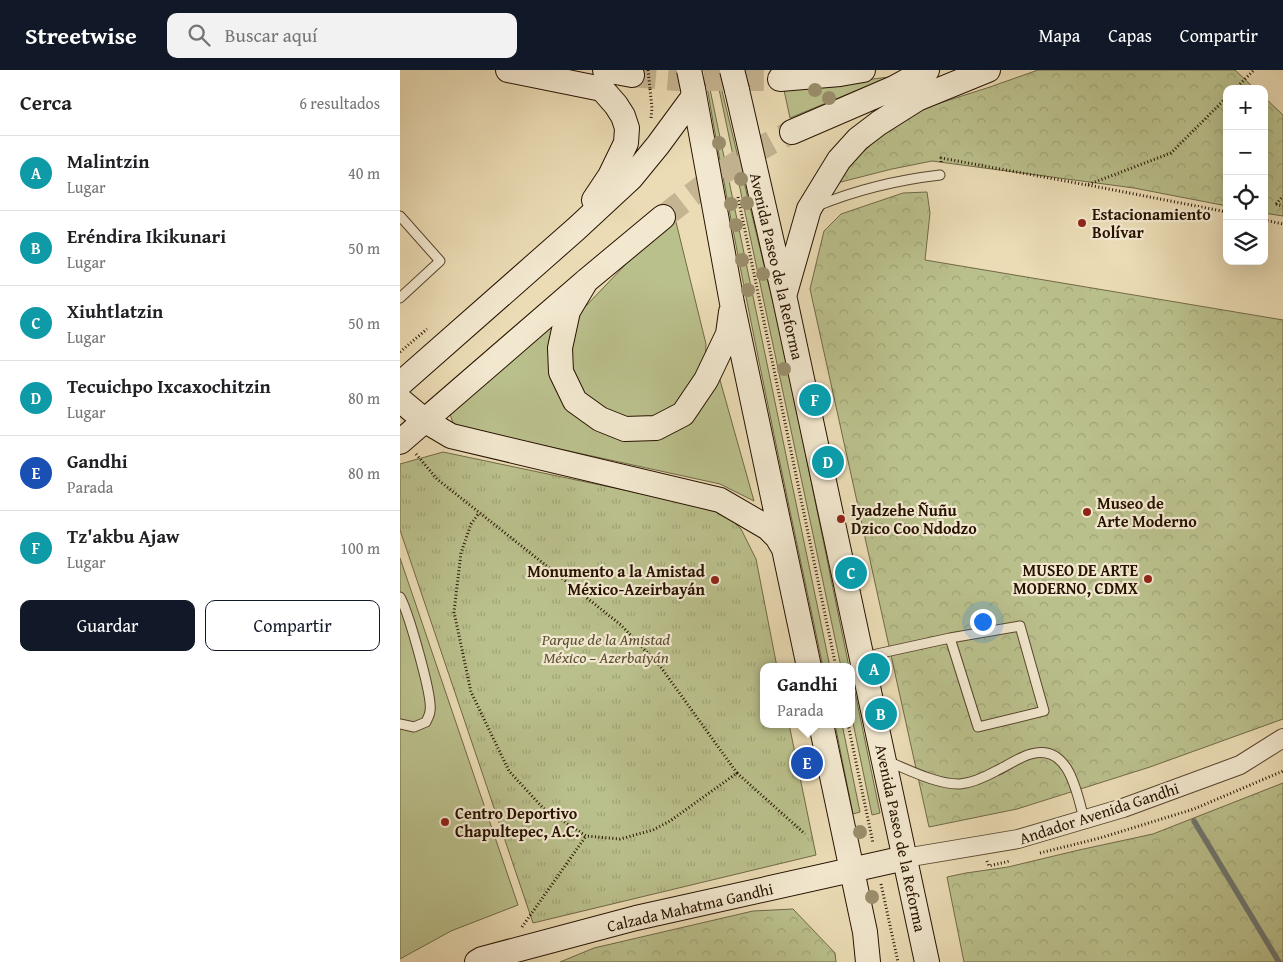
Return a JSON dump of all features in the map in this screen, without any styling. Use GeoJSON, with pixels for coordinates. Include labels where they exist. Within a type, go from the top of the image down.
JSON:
{"type":"FeatureCollection","features":[{"type":"Feature","properties":{"kind":"main road"},"geometry":{"type":"LineString","coordinates":[[508,70],[602,89],[623,116],[627,128],[626,143],[610,176],[576,229]]}},
{"type":"Feature","properties":{"kind":"main road"},"geometry":{"type":"LineString","coordinates":[[605,70],[643,78]]}},
{"type":"Feature","properties":{"kind":"main road"},"geometry":{"type":"LineString","coordinates":[[780,79],[863,70]]}},
{"type":"Feature","properties":{"kind":"main road"},"geometry":{"type":"LineString","coordinates":[[792,132],[894,88],[926,70]]}},
{"type":"Feature","properties":{"kind":"main road"},"geometry":{"type":"LineString","coordinates":[[784,295],[809,209],[839,160],[858,139],[916,99],[988,70]]}},
{"type":"Feature","properties":{"kind":"main road","name":"Avenida Paseo de la Reforma"},"geometry":{"type":"LineString","coordinates":[[735,80],[784,295],[927,962]]}},
{"type":"Feature","properties":{"kind":"main road"},"geometry":{"type":"LineString","coordinates":[[400,384],[631,178],[658,145],[692,85]]}},
{"type":"Feature","properties":{"kind":"main road"},"geometry":{"type":"LineString","coordinates":[[692,85],[732,303],[808,663]]}},
{"type":"Feature","properties":{"kind":"main road"},"geometry":{"type":"LineString","coordinates":[[407,447],[424,420],[663,217]]}},
{"type":"Feature","properties":{"kind":"main road"},"geometry":{"type":"LineString","coordinates":[[586,281],[568,311],[560,348],[561,372],[575,401],[600,419],[625,429],[656,428],[683,414],[706,380],[728,334],[732,303]]}},
{"type":"Feature","properties":{"kind":"main road"},"geometry":{"type":"LineString","coordinates":[[400,400],[424,420],[451,436],[720,500],[768,528],[778,538],[786,553]]}},
{"type":"Feature","properties":{"kind":"main road"},"geometry":{"type":"LineString","coordinates":[[822,728],[865,932],[868,962]]}},
{"type":"Feature","properties":{"kind":"main road","name":"Calzada Mahatma Gandhi"},"geometry":{"type":"LineString","coordinates":[[477,962],[482,959],[636,918],[905,858]]}},
{"type":"Feature","properties":{"kind":"street","name":"Andador Avenida Gandhi"},"geometry":{"type":"LineString","coordinates":[[905,858],[1018,839],[1123,808],[1240,765],[1283,738]]}},
{"type":"Feature","properties":{"kind":"lane"},"geometry":{"type":"LineString","coordinates":[[809,209],[833,199],[879,185],[940,175]]}},
{"type":"Feature","properties":{"kind":"lane"},"geometry":{"type":"LineString","coordinates":[[400,216],[440,261],[400,298]]}},
{"type":"Feature","properties":{"kind":"lane"},"geometry":{"type":"LineString","coordinates":[[400,598],[408,617],[429,694],[430,711],[426,722],[414,727],[400,724]]}},
{"type":"Feature","properties":{"kind":"lane"},"geometry":{"type":"LineString","coordinates":[[862,657],[950,638],[1020,626],[1044,711],[978,727],[950,638]]}},
{"type":"Feature","properties":{"kind":"lane"},"geometry":{"type":"LineString","coordinates":[[884,760],[945,782],[960,784],[979,779],[1031,754],[1044,753],[1058,757],[1068,770],[1074,784],[1084,819]]}},
{"type":"Feature","properties":{"kind":"path"},"geometry":{"type":"LineString","coordinates":[[1239,85],[1254,70]]}},
{"type":"Feature","properties":{"kind":"path"},"geometry":{"type":"LineString","coordinates":[[1088,184],[1171,152],[1223,101]]}},
{"type":"Feature","properties":{"kind":"path"},"geometry":{"type":"LineString","coordinates":[[940,175],[941,158],[1088,184],[1223,211]]}},
{"type":"Feature","properties":{"kind":"path"},"geometry":{"type":"LineString","coordinates":[[737,193],[835,663]]}},
{"type":"Feature","properties":{"kind":"path"},"geometry":{"type":"LineString","coordinates":[[1283,196],[1276,204],[1283,206]]}},
{"type":"Feature","properties":{"kind":"path"},"geometry":{"type":"LineString","coordinates":[[1268,221],[1283,224]]}},
{"type":"Feature","properties":{"kind":"path"},"geometry":{"type":"LineString","coordinates":[[407,447],[437,479],[621,625],[660,666],[737,773],[805,834]]}},
{"type":"Feature","properties":{"kind":"path"},"geometry":{"type":"LineString","coordinates":[[479,513],[471,524],[461,553],[454,612],[471,692],[510,771],[543,808],[586,836],[620,839],[653,830],[670,821],[737,773]]}},
{"type":"Feature","properties":{"kind":"path"},"geometry":{"type":"LineString","coordinates":[[849,728],[871,834]]}},
{"type":"Feature","properties":{"kind":"path"},"geometry":{"type":"LineString","coordinates":[[861,822],[874,819]]}},
{"type":"Feature","properties":{"kind":"path"},"geometry":{"type":"LineString","coordinates":[[520,949],[522,928],[586,836]]}},
{"type":"Feature","properties":{"kind":"path"},"geometry":{"type":"LineString","coordinates":[[882,886],[898,962]]}},
{"type":"Feature","properties":{"kind":"path"},"geometry":{"type":"LineString","coordinates":[[883,928],[898,925]]}},
{"type":"Feature","properties":{"kind":"green space"},"geometry":{"type":"Polygon","coordinates":[[[704,70],[706,70],[829,663],[822,663],[791,518],[717,145],[704,70]]]}},
{"type":"Feature","properties":{"kind":"green space"},"geometry":{"type":"Polygon","coordinates":[[[715,70],[717,70],[784,348],[848,663],[840,663],[715,70]]]}},
{"type":"Feature","properties":{"kind":"green space"},"geometry":{"type":"Polygon","coordinates":[[[1038,70],[1235,70],[1251,85],[1223,85],[1223,205],[1134,188],[932,161],[833,184],[854,160],[882,135],[921,109],[1038,70]]]}},
{"type":"Feature","properties":{"kind":"green space"},"geometry":{"type":"Polygon","coordinates":[[[889,77],[790,118],[784,90],[889,77]]]}},
{"type":"Feature","properties":{"kind":"green space"},"geometry":{"type":"Polygon","coordinates":[[[1268,101],[1283,115],[1283,216],[1268,214],[1268,101]]]}},
{"type":"Feature","properties":{"kind":"green space"},"geometry":{"type":"Polygon","coordinates":[[[927,192],[930,213],[925,260],[1283,320],[1283,719],[1150,767],[1017,809],[929,827],[810,289],[824,231],[841,214],[903,193],[927,192]]]}},
{"type":"Feature","properties":{"kind":"green space"},"geometry":{"type":"Polygon","coordinates":[[[674,214],[706,344],[705,362],[689,396],[657,417],[638,420],[618,417],[586,396],[575,379],[570,360],[574,324],[583,309],[674,214]]]}},
{"type":"Feature","properties":{"kind":"green space"},"geometry":{"type":"Polygon","coordinates":[[[554,319],[552,373],[632,439],[718,373],[754,501],[720,484],[459,427],[453,423],[450,414],[554,319]]]}},
{"type":"Feature","properties":{"kind":"green space","name":"Parque de la Amistad México – Azerbaiyán"},"geometry":{"type":"Polygon","coordinates":[[[443,452],[724,511],[741,529],[756,559],[776,663],[760,663],[760,728],[790,728],[816,855],[533,923],[400,530],[400,464],[443,452]]]}},
{"type":"Feature","properties":{"kind":"green space","name":"Centro Deportivo Chapultepec, A.C."},"geometry":{"type":"Polygon","coordinates":[[[400,558],[518,905],[451,931],[400,959],[400,558]]]}},
{"type":"Feature","properties":{"kind":"green space"},"geometry":{"type":"Polygon","coordinates":[[[855,692],[880,813],[872,815],[854,728],[855,692]]]}},
{"type":"Feature","properties":{"kind":"green space"},"geometry":{"type":"Polygon","coordinates":[[[836,728],[843,728],[860,812],[853,814],[836,728]]]}},
{"type":"Feature","properties":{"kind":"green space"},"geometry":{"type":"Polygon","coordinates":[[[1283,783],[1283,962],[964,962],[947,877],[1008,867],[1153,834],[1283,783]]]}},
{"type":"Feature","properties":{"kind":"green space"},"geometry":{"type":"Polygon","coordinates":[[[793,909],[835,953],[836,962],[560,962],[594,948],[753,911],[793,909]]]}},
{"type":"Feature","properties":{"kind":"waterway"},"geometry":{"type":"LineString","coordinates":[[1194,821],[1279,962]]}},
{"type":"Feature","properties":{"kind":"tunnel"},"geometry":{"type":"LineString","coordinates":[[632,75],[677,79],[780,79]]}},
{"type":"Feature","properties":{"kind":"tunnel"},"geometry":{"type":"LineString","coordinates":[[663,217],[741,160],[792,132]]}},
{"type":"Feature","properties":{"kind":"place","name":"Estacionamiento Bolívar"},"geometry":{"type":"Point","coordinates":[1082,223]}},
{"type":"Feature","properties":{"kind":"place","name":"Tz'akbu Ajaw"},"geometry":{"type":"Point","coordinates":[815,400]}},
{"type":"Feature","properties":{"kind":"place","name":"Tecuichpo Ixcaxochitzin"},"geometry":{"type":"Point","coordinates":[828,462]}},
{"type":"Feature","properties":{"kind":"place","name":"Museo de Arte Moderno"},"geometry":{"type":"Point","coordinates":[1087,512]}},
{"type":"Feature","properties":{"kind":"place","name":"Iyadzehe Ñuñu Dzico Coo Ndodzo"},"geometry":{"type":"Point","coordinates":[841,519]}},
{"type":"Feature","properties":{"kind":"place","name":"Xiuhtlatzin"},"geometry":{"type":"Point","coordinates":[851,573]}},
{"type":"Feature","properties":{"kind":"place","name":"MUSEO DE ARTE MODERNO, CDMX"},"geometry":{"type":"Point","coordinates":[1148,579]}},
{"type":"Feature","properties":{"kind":"place","name":"Monumento a la Amistad México-Azeirbayán"},"geometry":{"type":"Point","coordinates":[715,580]}},
{"type":"Feature","properties":{"kind":"place","name":"Malintzin"},"geometry":{"type":"Point","coordinates":[874,669]}},
{"type":"Feature","properties":{"kind":"place","name":"Eréndira Ikikunari"},"geometry":{"type":"Point","coordinates":[881,714]}},
{"type":"Feature","properties":{"kind":"place","name":"Gandhi"},"geometry":{"type":"Point","coordinates":[807,763]}},
{"type":"Feature","properties":{"kind":"place","name":"Centro Deportivo Chapultepec, A.C."},"geometry":{"type":"Point","coordinates":[445,822]}}]}
